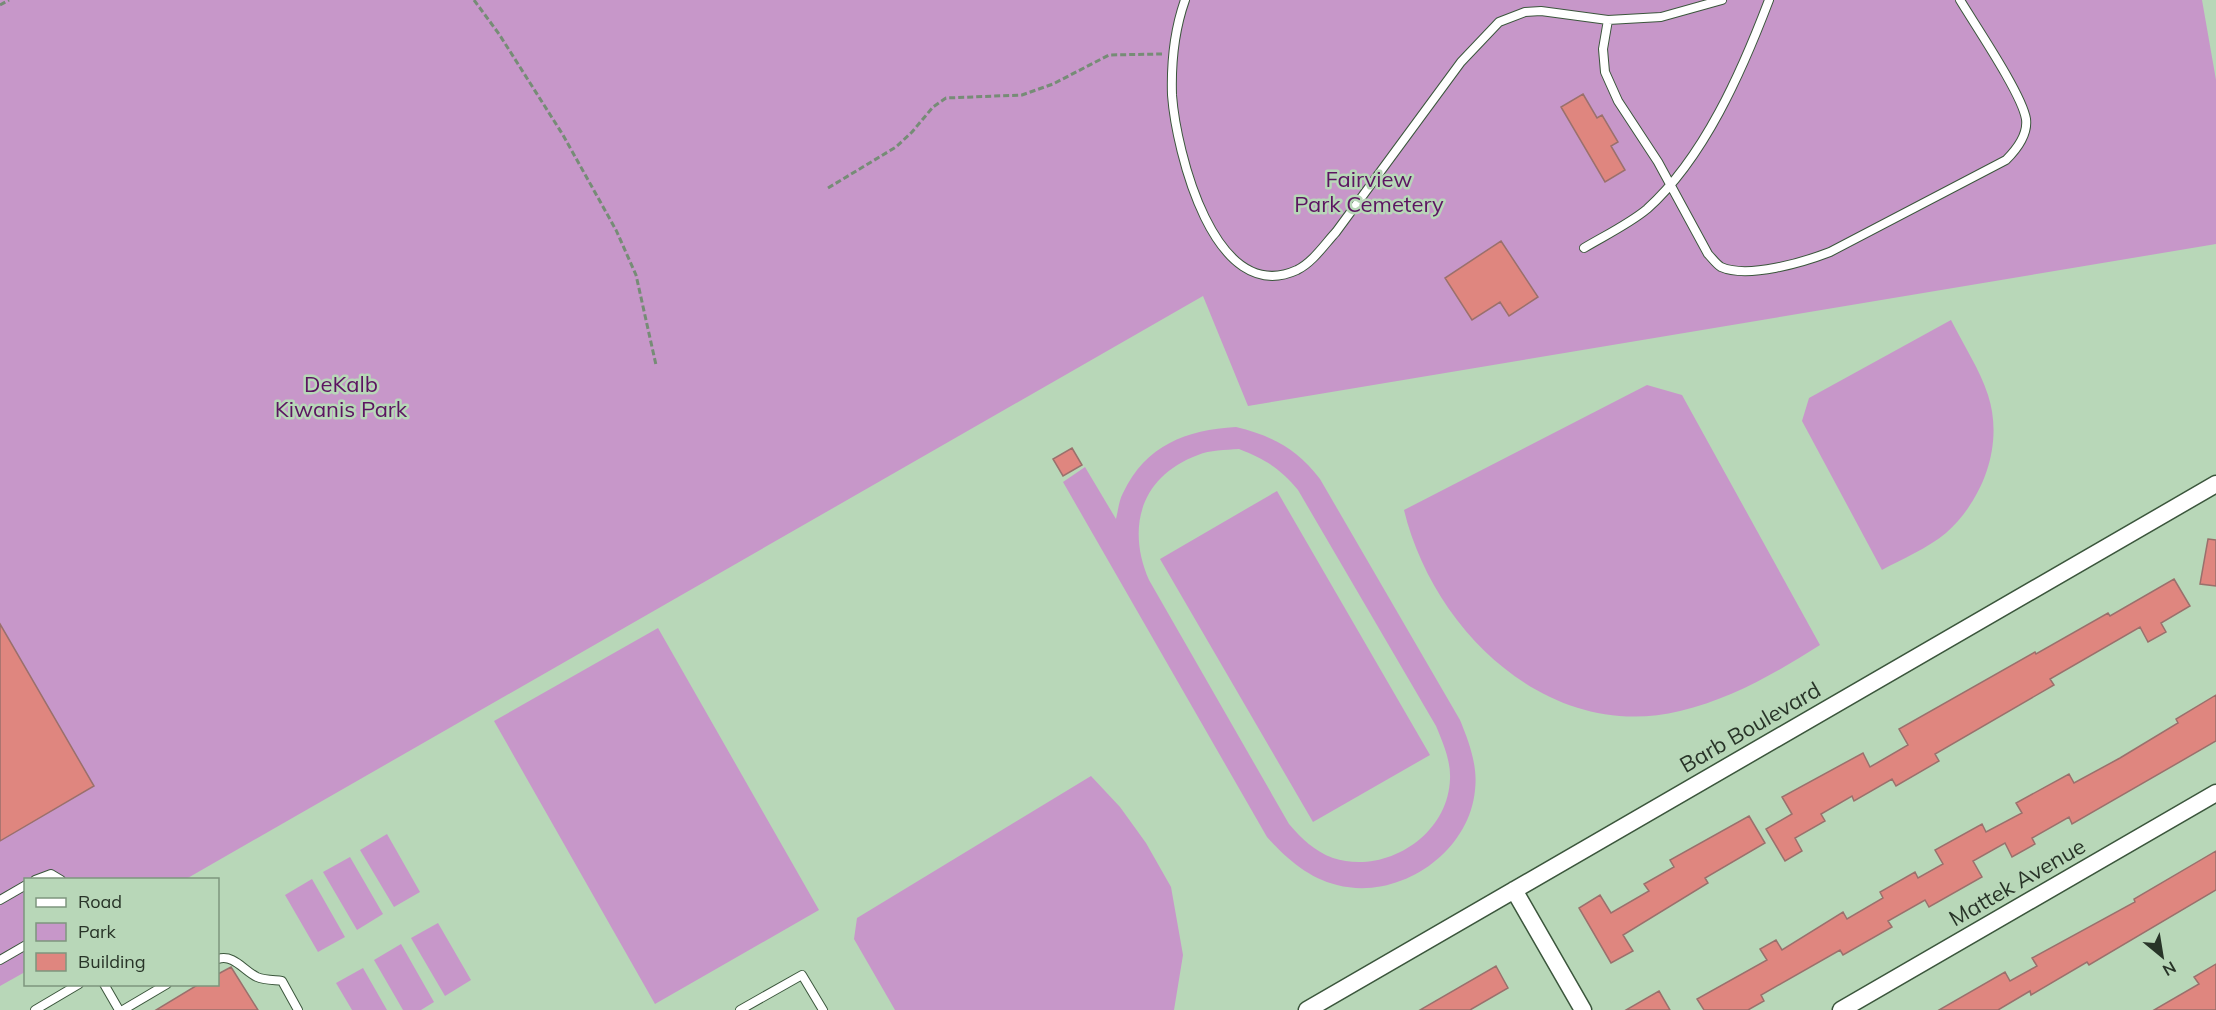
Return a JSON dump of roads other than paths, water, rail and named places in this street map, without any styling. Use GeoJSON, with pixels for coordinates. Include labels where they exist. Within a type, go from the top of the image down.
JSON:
{"type":"FeatureCollection","features":[{"type":"Feature","properties":{"kind":"street","name":"Barb Boulevard"},"geometry":{"type":"LineString","coordinates":[[1307,1010],[2216,484]]}},
{"type":"Feature","properties":{"kind":"street","name":"Mattek Avenue"},"geometry":{"type":"LineString","coordinates":[[1841,1010],[2216,793]]}},
{"type":"Feature","properties":{"kind":"street"},"geometry":{"type":"LineString","coordinates":[[1514,890],[1583,1010]]}},
{"type":"Feature","properties":{"kind":"lane"},"geometry":{"type":"LineString","coordinates":[[1185,0],[1177,23],[1173,53],[1172,95],[1182,154],[1194,191],[1210,226],[1237,264],[1261,275],[1283,275],[1306,265],[1336,232],[1461,62],[1499,22],[1525,12],[1542,10],[1608,20],[1661,17],[1722,0]]}},
{"type":"Feature","properties":{"kind":"lane"},"geometry":{"type":"LineString","coordinates":[[1584,248],[1645,211],[1690,160],[1737,75],[1769,0]]}},
{"type":"Feature","properties":{"kind":"lane"},"geometry":{"type":"LineString","coordinates":[[1608,20],[1603,49],[1605,72],[1618,101],[1670,185],[1708,254],[1719,266],[1742,272],[1808,261],[1830,252],[2006,160],[2016,150],[2023,137],[2026,120],[2017,98],[1960,0]]}},
{"type":"Feature","properties":{"kind":"lane"},"geometry":{"type":"LineString","coordinates":[[38,878],[51,874],[59,878]]}},
{"type":"Feature","properties":{"kind":"lane"},"geometry":{"type":"LineString","coordinates":[[0,900],[24,886]]}},
{"type":"Feature","properties":{"kind":"lane"},"geometry":{"type":"LineString","coordinates":[[0,960],[24,946]]}},
{"type":"Feature","properties":{"kind":"lane"},"geometry":{"type":"LineString","coordinates":[[219,959],[238,963],[258,978],[282,981],[298,1010]]}},
{"type":"Feature","properties":{"kind":"lane"},"geometry":{"type":"LineString","coordinates":[[740,1010],[802,975],[823,1010]]}},
{"type":"Feature","properties":{"kind":"lane"},"geometry":{"type":"LineString","coordinates":[[35,1010],[76,986]]}},
{"type":"Feature","properties":{"kind":"lane"},"geometry":{"type":"LineString","coordinates":[[105,986],[121,1010],[163,986]]}},
{"type":"Feature","properties":{"kind":"park label","name":"Fairview Park Cemetery"},"geometry":{"type":"Point","coordinates":[1369,192]}},
{"type":"Feature","properties":{"kind":"park label","name":"DeKalb Kiwanis Park"},"geometry":{"type":"Point","coordinates":[341,396]}}]}
